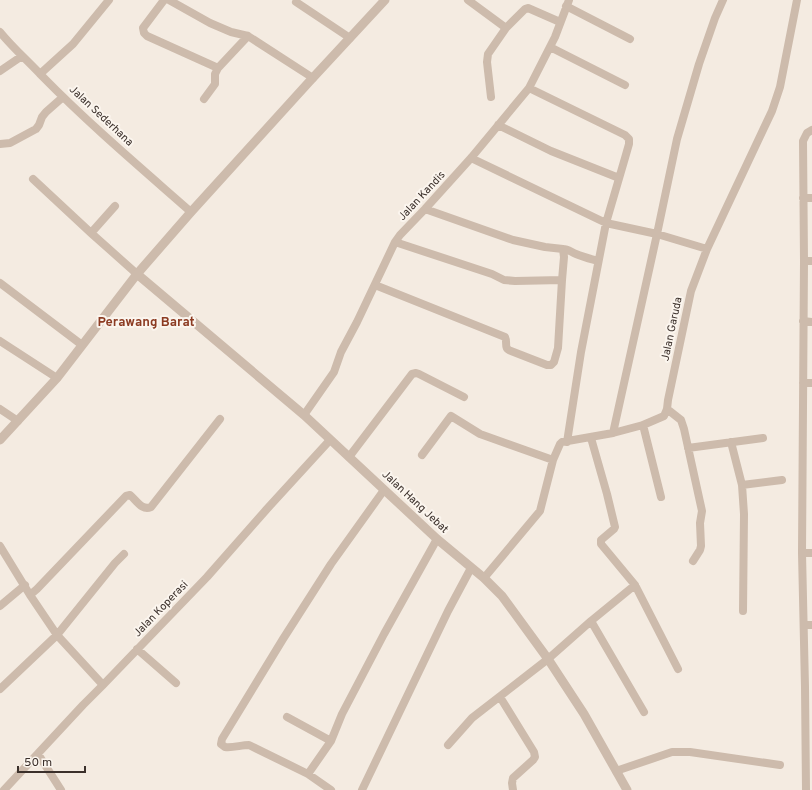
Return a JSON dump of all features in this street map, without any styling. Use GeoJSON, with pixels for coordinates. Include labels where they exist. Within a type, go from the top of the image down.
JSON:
{"type":"FeatureCollection","features":[{"type":"Feature","properties":{"kind":"street"},"geometry":{"type":"LineString","coordinates":[[40,74],[73,44],[109,0]]}},
{"type":"Feature","properties":{"kind":"street"},"geometry":{"type":"LineString","coordinates":[[164,0],[143,28],[144,33],[147,36],[218,68]]}},
{"type":"Feature","properties":{"kind":"street"},"geometry":{"type":"LineString","coordinates":[[169,0],[210,23],[231,32],[248,36],[313,78]]}},
{"type":"Feature","properties":{"kind":"street"},"geometry":{"type":"LineString","coordinates":[[0,440],[57,378],[137,274],[191,212],[385,0]]}},
{"type":"Feature","properties":{"kind":"street"},"geometry":{"type":"LineString","coordinates":[[468,0],[506,28]]}},
{"type":"Feature","properties":{"kind":"street"},"geometry":{"type":"LineString","coordinates":[[613,433],[679,131],[699,64],[723,0]]}},
{"type":"Feature","properties":{"kind":"street","name":"Jalan Garuda"},"geometry":{"type":"LineString","coordinates":[[667,408],[691,291],[707,249],[772,111],[780,87],[796,0]]}},
{"type":"Feature","properties":{"kind":"street"},"geometry":{"type":"LineString","coordinates":[[295,1],[350,38]]}},
{"type":"Feature","properties":{"kind":"street"},"geometry":{"type":"LineString","coordinates":[[567,3],[630,39]]}},
{"type":"Feature","properties":{"kind":"street","name":"Jalan Kandis"},"geometry":{"type":"LineString","coordinates":[[304,416],[334,372],[341,352],[395,242],[471,158],[529,88],[555,37],[567,3]]}},
{"type":"Feature","properties":{"kind":"street"},"geometry":{"type":"LineString","coordinates":[[491,96],[487,62],[488,54],[506,28],[525,9],[528,8],[560,22]]}},
{"type":"Feature","properties":{"kind":"street","name":"Jalan Sederhana"},"geometry":{"type":"LineString","coordinates":[[0,32],[63,97],[191,212]]}},
{"type":"Feature","properties":{"kind":"street"},"geometry":{"type":"LineString","coordinates":[[204,99],[215,84],[215,74],[218,68],[248,36]]}},
{"type":"Feature","properties":{"kind":"street"},"geometry":{"type":"LineString","coordinates":[[550,47],[625,85]]}},
{"type":"Feature","properties":{"kind":"street"},"geometry":{"type":"LineString","coordinates":[[0,71],[22,56]]}},
{"type":"Feature","properties":{"kind":"street"},"geometry":{"type":"LineString","coordinates":[[529,88],[625,135],[629,139],[629,144],[606,223],[598,260],[581,352],[567,442]]}},
{"type":"Feature","properties":{"kind":"street"},"geometry":{"type":"LineString","coordinates":[[0,144],[10,143],[36,129],[46,112],[63,97]]}},
{"type":"Feature","properties":{"kind":"street"},"geometry":{"type":"LineString","coordinates":[[498,125],[556,153],[618,178]]}},
{"type":"Feature","properties":{"kind":"street"},"geometry":{"type":"LineString","coordinates":[[806,790],[809,750],[808,625],[802,553],[803,322],[808,261],[803,198],[803,141],[807,133],[812,130]]}},
{"type":"Feature","properties":{"kind":"street"},"geometry":{"type":"LineString","coordinates":[[471,158],[606,223],[657,234],[707,249]]}},
{"type":"Feature","properties":{"kind":"street"},"geometry":{"type":"LineString","coordinates":[[33,179],[137,274]]}},
{"type":"Feature","properties":{"kind":"street"},"geometry":{"type":"LineString","coordinates":[[803,198],[812,198]]}},
{"type":"Feature","properties":{"kind":"street"},"geometry":{"type":"LineString","coordinates":[[91,233],[115,206]]}},
{"type":"Feature","properties":{"kind":"street"},"geometry":{"type":"LineString","coordinates":[[425,209],[513,240],[545,248],[567,249],[585,257],[598,260]]}},
{"type":"Feature","properties":{"kind":"street"},"geometry":{"type":"LineString","coordinates":[[395,242],[492,274],[504,280],[562,280]]}},
{"type":"Feature","properties":{"kind":"street"},"geometry":{"type":"LineString","coordinates":[[375,285],[505,337],[507,350],[547,365],[551,365],[554,362],[558,348],[564,257],[563,249]]}},
{"type":"Feature","properties":{"kind":"street","name":"Jalan Hang Jebat"},"geometry":{"type":"LineString","coordinates":[[137,274],[304,416],[437,539],[484,578],[502,596],[548,659],[584,714],[627,790]]}},
{"type":"Feature","properties":{"kind":"street"},"geometry":{"type":"LineString","coordinates":[[0,283],[82,345]]}},
{"type":"Feature","properties":{"kind":"street"},"geometry":{"type":"LineString","coordinates":[[803,322],[812,322]]}},
{"type":"Feature","properties":{"kind":"street"},"geometry":{"type":"LineString","coordinates":[[0,341],[57,378]]}},
{"type":"Feature","properties":{"kind":"street"},"geometry":{"type":"LineString","coordinates":[[349,458],[412,374],[416,373],[464,397]]}},
{"type":"Feature","properties":{"kind":"street"},"geometry":{"type":"LineString","coordinates":[[803,383],[812,383]]}},
{"type":"Feature","properties":{"kind":"street"},"geometry":{"type":"LineString","coordinates":[[484,578],[540,511],[553,460],[562,442],[591,438],[643,425],[664,416],[667,408],[681,420],[702,511],[700,523],[701,546],[693,561]]}},
{"type":"Feature","properties":{"kind":"street"},"geometry":{"type":"LineString","coordinates":[[0,409],[18,420]]}},
{"type":"Feature","properties":{"kind":"street"},"geometry":{"type":"LineString","coordinates":[[422,455],[451,416],[480,434],[553,460]]}},
{"type":"Feature","properties":{"kind":"street"},"geometry":{"type":"LineString","coordinates":[[30,595],[126,496],[130,495],[143,508],[147,509],[151,506],[220,419]]}},
{"type":"Feature","properties":{"kind":"street"},"geometry":{"type":"LineString","coordinates":[[643,425],[661,497]]}},
{"type":"Feature","properties":{"kind":"street"},"geometry":{"type":"LineString","coordinates":[[591,438],[615,527],[601,540],[602,544],[635,585],[678,669]]}},
{"type":"Feature","properties":{"kind":"street"},"geometry":{"type":"LineString","coordinates":[[688,448],[763,438]]}},
{"type":"Feature","properties":{"kind":"street","name":"Jalan Koperasi"},"geometry":{"type":"LineString","coordinates":[[4,790],[83,704],[207,577],[330,440]]}},
{"type":"Feature","properties":{"kind":"street"},"geometry":{"type":"LineString","coordinates":[[731,442],[742,485],[744,514],[743,611]]}},
{"type":"Feature","properties":{"kind":"street"},"geometry":{"type":"LineString","coordinates":[[742,485],[782,480]]}},
{"type":"Feature","properties":{"kind":"street"},"geometry":{"type":"LineString","coordinates":[[331,790],[308,774],[250,745],[230,748],[221,744],[222,739],[283,639],[331,564],[384,490]]}},
{"type":"Feature","properties":{"kind":"street"},"geometry":{"type":"LineString","coordinates":[[308,774],[331,741],[342,714],[437,539]]}},
{"type":"Feature","properties":{"kind":"street"},"geometry":{"type":"LineString","coordinates":[[0,546],[57,635],[103,685]]}},
{"type":"Feature","properties":{"kind":"street"},"geometry":{"type":"LineString","coordinates":[[802,553],[812,553]]}},
{"type":"Feature","properties":{"kind":"street"},"geometry":{"type":"LineString","coordinates":[[0,689],[57,635],[124,554]]}},
{"type":"Feature","properties":{"kind":"street"},"geometry":{"type":"LineString","coordinates":[[362,790],[448,611],[471,568]]}},
{"type":"Feature","properties":{"kind":"street"},"geometry":{"type":"LineString","coordinates":[[0,606],[24,585]]}},
{"type":"Feature","properties":{"kind":"street"},"geometry":{"type":"LineString","coordinates":[[448,745],[472,718],[548,659],[635,585]]}},
{"type":"Feature","properties":{"kind":"street"},"geometry":{"type":"LineString","coordinates":[[591,621],[644,712]]}},
{"type":"Feature","properties":{"kind":"street"},"geometry":{"type":"LineString","coordinates":[[137,649],[176,683]]}},
{"type":"Feature","properties":{"kind":"street"},"geometry":{"type":"LineString","coordinates":[[500,697],[534,752],[535,757],[513,778],[513,790]]}},
{"type":"Feature","properties":{"kind":"street"},"geometry":{"type":"LineString","coordinates":[[287,717],[331,741]]}},
{"type":"Feature","properties":{"kind":"street"},"geometry":{"type":"LineString","coordinates":[[616,770],[672,752],[690,752],[780,765]]}},
{"type":"Feature","properties":{"kind":"street"},"geometry":{"type":"LineString","coordinates":[[38,754],[61,790]]}},
{"type":"Feature","properties":{"kind":"district","name":"Perawang Barat"},"geometry":{"type":"Point","coordinates":[146,323]}}]}
